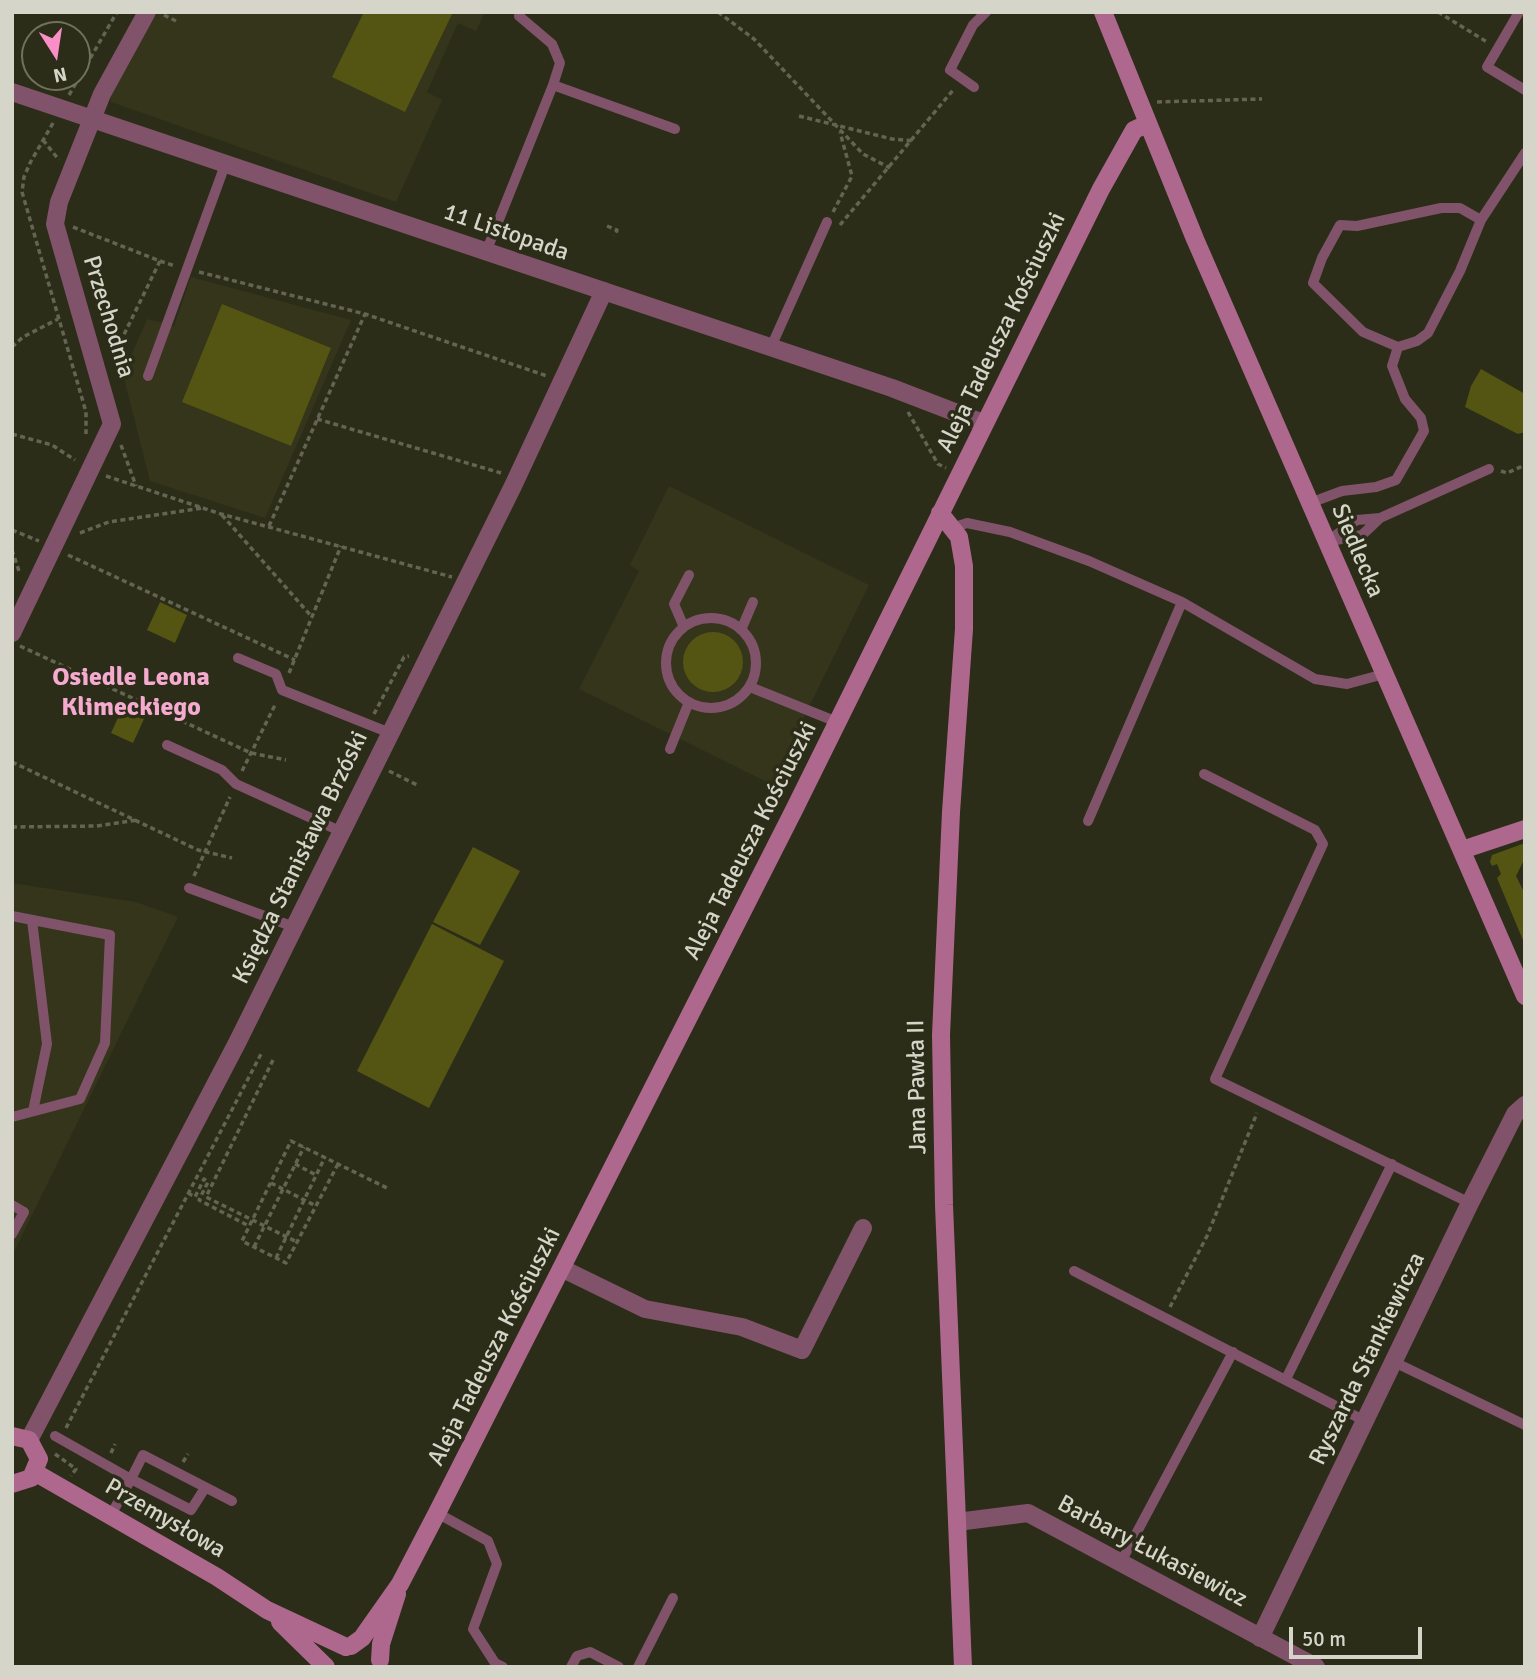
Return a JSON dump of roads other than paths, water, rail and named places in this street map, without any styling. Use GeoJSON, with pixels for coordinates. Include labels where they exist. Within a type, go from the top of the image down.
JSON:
{"type":"FeatureCollection","features":[{"type":"Feature","properties":{"kind":"street"},"geometry":{"type":"LineString","coordinates":[[92,119],[102,94],[147,12]]}},
{"type":"Feature","properties":{"kind":"street","name":"Siedlecka"},"geometry":{"type":"LineString","coordinates":[[1103,12],[1147,124],[1326,542],[1525,996]]}},
{"type":"Feature","properties":{"kind":"street","name":"11 Listopada"},"geometry":{"type":"LineString","coordinates":[[12,92],[771,347],[983,423]]}},
{"type":"Feature","properties":{"kind":"street","name":"Przechodnia"},"geometry":{"type":"LineString","coordinates":[[12,633],[112,424],[56,221],[59,202],[92,119]]}},
{"type":"Feature","properties":{"kind":"street","name":"Aleja Tadeusza Kościuszki"},"geometry":{"type":"LineString","coordinates":[[328,1667],[337,1654],[362,1638],[400,1584],[563,1269],[1124,143],[1134,130],[1147,124]]}},
{"type":"Feature","properties":{"kind":"street","name":"Księdza Stanisława Brzóski"},"geometry":{"type":"LineString","coordinates":[[21,1438],[171,1173],[513,486],[604,292]]}},
{"type":"Feature","properties":{"kind":"street","name":"Jana Pawła II"},"geometry":{"type":"LineString","coordinates":[[940,513],[958,537],[964,566],[964,629],[946,894],[941,1049],[962,1667]]}},
{"type":"Feature","properties":{"kind":"street"},"geometry":{"type":"LineString","coordinates":[[1462,850],[1525,829]]}},
{"type":"Feature","properties":{"kind":"street","name":"Ryszarda Stankiewicza"},"geometry":{"type":"LineString","coordinates":[[1261,1638],[1470,1203],[1515,1114],[1525,1105]]}},
{"type":"Feature","properties":{"kind":"street"},"geometry":{"type":"LineString","coordinates":[[563,1269],[645,1309],[742,1327],[802,1350],[863,1228]]}},
{"type":"Feature","properties":{"kind":"street"},"geometry":{"type":"LineString","coordinates":[[12,1484],[24,1482],[36,1473],[39,1459],[21,1438]]}},
{"type":"Feature","properties":{"kind":"street","name":"Przemysłowa"},"geometry":{"type":"LineString","coordinates":[[36,1473],[111,1515],[267,1611]]}},
{"type":"Feature","properties":{"kind":"street","name":"Barbary Łukasiewicz"},"geometry":{"type":"LineString","coordinates":[[957,1522],[1028,1513],[1316,1667]]}},
{"type":"Feature","properties":{"kind":"street","name":"Aleja Tadeusza Kościuszki"},"geometry":{"type":"LineString","coordinates":[[381,1663],[381,1644],[400,1584]]}},
{"type":"Feature","properties":{"kind":"street"},"geometry":{"type":"LineString","coordinates":[[267,1611],[349,1647],[368,1648],[381,1663]]}},
{"type":"Feature","properties":{"kind":"street"},"geometry":{"type":"LineString","coordinates":[[267,1611],[328,1667]]}},
{"type":"Feature","properties":{"kind":"lane"},"geometry":{"type":"LineString","coordinates":[[974,87],[950,70],[972,25],[986,12]]}},
{"type":"Feature","properties":{"kind":"lane"},"geometry":{"type":"LineString","coordinates":[[1519,12],[1486,67],[1525,90]]}},
{"type":"Feature","properties":{"kind":"lane"},"geometry":{"type":"LineString","coordinates":[[486,252],[560,63],[552,44],[519,16]]}},
{"type":"Feature","properties":{"kind":"lane"},"geometry":{"type":"LineString","coordinates":[[553,85],[675,129]]}},
{"type":"Feature","properties":{"kind":"lane"},"geometry":{"type":"LineString","coordinates":[[1481,220],[1460,208],[1441,208],[1357,226],[1340,225],[1322,258],[1313,283],[1363,332],[1398,346],[1417,341],[1428,333],[1460,271],[1481,220],[1525,153]]}},
{"type":"Feature","properties":{"kind":"lane"},"geometry":{"type":"LineString","coordinates":[[148,376],[225,165]]}},
{"type":"Feature","properties":{"kind":"lane"},"geometry":{"type":"LineString","coordinates":[[771,347],[827,222]]}},
{"type":"Feature","properties":{"kind":"lane"},"geometry":{"type":"LineString","coordinates":[[1310,503],[1342,491],[1376,487],[1396,480],[1419,441],[1424,431],[1420,418],[1405,399],[1392,366],[1398,346]]}},
{"type":"Feature","properties":{"kind":"lane"},"geometry":{"type":"LineString","coordinates":[[1326,542],[1362,535],[1380,518],[1489,469]]}},
{"type":"Feature","properties":{"kind":"lane"},"geometry":{"type":"LineString","coordinates":[[952,528],[967,523],[1010,532],[1089,561],[1182,603],[1315,679],[1347,684],[1384,674]]}},
{"type":"Feature","properties":{"kind":"lane"},"geometry":{"type":"LineString","coordinates":[[684,627],[674,604],[689,575]]}},
{"type":"Feature","properties":{"kind":"lane"},"geometry":{"type":"LineString","coordinates":[[741,630],[753,602]]}},
{"type":"Feature","properties":{"kind":"lane"},"geometry":{"type":"LineString","coordinates":[[1088,821],[1182,603]]}},
{"type":"Feature","properties":{"kind":"lane"},"geometry":{"type":"LineString","coordinates":[[718,618],[741,630],[756,652],[756,670],[750,687],[733,703],[711,709],[689,702],[675,691],[667,675],[667,657],[672,640],[684,627],[700,619],[718,618]]}},
{"type":"Feature","properties":{"kind":"lane"},"geometry":{"type":"LineString","coordinates":[[238,658],[276,674],[282,690],[390,733]]}},
{"type":"Feature","properties":{"kind":"lane"},"geometry":{"type":"LineString","coordinates":[[750,687],[837,723]]}},
{"type":"Feature","properties":{"kind":"lane"},"geometry":{"type":"LineString","coordinates":[[670,749],[689,702]]}},
{"type":"Feature","properties":{"kind":"lane"},"geometry":{"type":"LineString","coordinates":[[167,745],[222,770],[236,784],[342,832]]}},
{"type":"Feature","properties":{"kind":"lane"},"geometry":{"type":"LineString","coordinates":[[1204,774],[1315,830],[1323,844],[1215,1079],[1470,1203]]}},
{"type":"Feature","properties":{"kind":"lane"},"geometry":{"type":"LineString","coordinates":[[189,888],[294,927]]}},
{"type":"Feature","properties":{"kind":"lane"},"geometry":{"type":"LineString","coordinates":[[12,916],[110,935],[105,1043],[80,1099],[12,1117]]}},
{"type":"Feature","properties":{"kind":"lane"},"geometry":{"type":"LineString","coordinates":[[32,920],[47,1044],[33,1111]]}},
{"type":"Feature","properties":{"kind":"lane"},"geometry":{"type":"LineString","coordinates":[[1286,1379],[1392,1164]]}},
{"type":"Feature","properties":{"kind":"lane"},"geometry":{"type":"LineString","coordinates":[[12,1205],[24,1212],[12,1234]]}},
{"type":"Feature","properties":{"kind":"lane"},"geometry":{"type":"LineString","coordinates":[[1074,1271],[1365,1421]]}},
{"type":"Feature","properties":{"kind":"lane"},"geometry":{"type":"LineString","coordinates":[[1121,1562],[1233,1352]]}},
{"type":"Feature","properties":{"kind":"lane"},"geometry":{"type":"LineString","coordinates":[[1394,1362],[1525,1425]]}},
{"type":"Feature","properties":{"kind":"lane"},"geometry":{"type":"LineString","coordinates":[[59,1434],[131,1479],[191,1510],[205,1488]]}},
{"type":"Feature","properties":{"kind":"lane"},"geometry":{"type":"LineString","coordinates":[[111,1515],[143,1455],[232,1501]]}},
{"type":"Feature","properties":{"kind":"lane"},"geometry":{"type":"LineString","coordinates":[[437,1513],[488,1541],[497,1564],[473,1629],[495,1662],[503,1667]]}},
{"type":"Feature","properties":{"kind":"lane"},"geometry":{"type":"LineString","coordinates":[[638,1667],[673,1598]]}},
{"type":"Feature","properties":{"kind":"lane"},"geometry":{"type":"LineString","coordinates":[[571,1667],[577,1656],[590,1652],[619,1667]]}},
{"type":"Feature","properties":{"kind":"district","name":"Osiedle Leona Klimeckiego"},"geometry":{"type":"Point","coordinates":[131,693]}}]}
